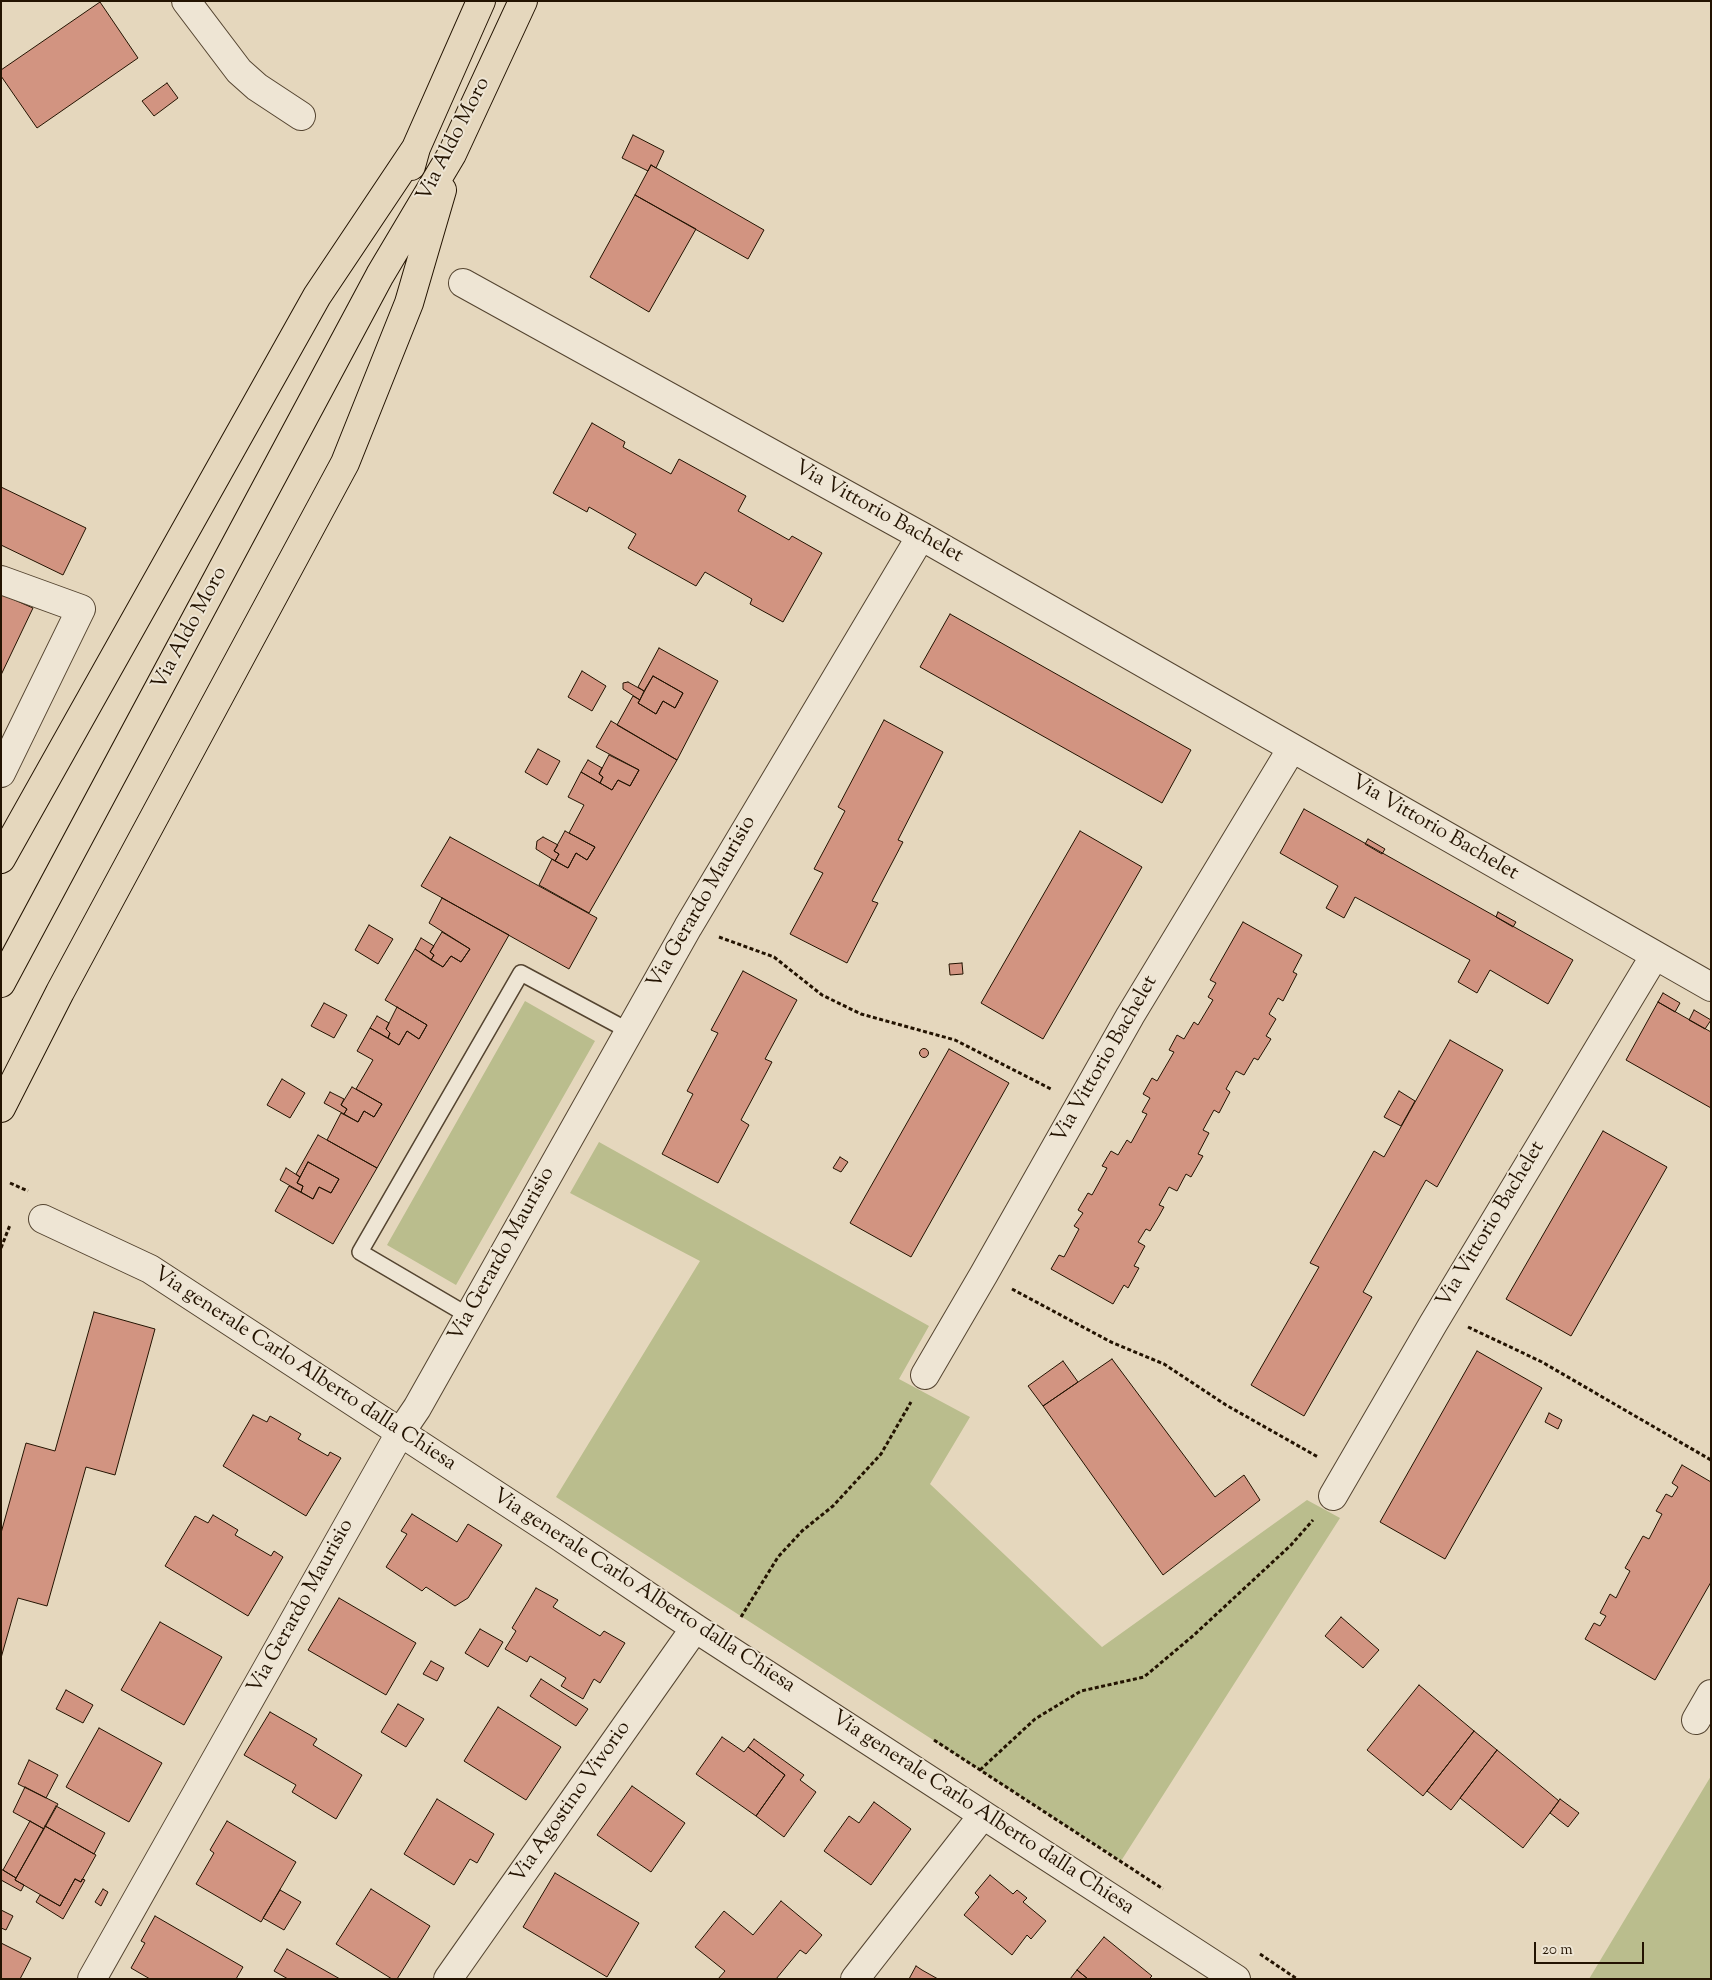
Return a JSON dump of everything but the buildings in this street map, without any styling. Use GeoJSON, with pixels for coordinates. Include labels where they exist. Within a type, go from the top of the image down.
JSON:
{"type":"FeatureCollection","features":[{"type":"Feature","properties":{"kind":"main road","name":"Via Aldo Moro"},"geometry":{"type":"LineString","coordinates":[[380,274],[416,148],[481,1]]}},
{"type":"Feature","properties":{"kind":"main road","name":"Via Aldo Moro"},"geometry":{"type":"LineString","coordinates":[[1,983],[380,274],[452,154],[523,1]]}},
{"type":"Feature","properties":{"kind":"main road"},"geometry":{"type":"LineString","coordinates":[[1,859],[317,296],[416,148]]}},
{"type":"Feature","properties":{"kind":"main road"},"geometry":{"type":"LineString","coordinates":[[1,1108],[60,992],[345,464],[409,303],[452,154]]}},
{"type":"Feature","properties":{"kind":"street"},"geometry":{"type":"LineString","coordinates":[[186,1],[239,71],[257,87],[301,116]]}},
{"type":"Feature","properties":{"kind":"street","name":"Via Vittorio Bachelet"},"geometry":{"type":"LineString","coordinates":[[462,283],[921,536],[1711,988]]}},
{"type":"Feature","properties":{"kind":"street","name":"Via Gerardo Maurisio"},"geometry":{"type":"LineString","coordinates":[[92,1979],[400,1433],[417,1408],[688,926],[921,536]]}},
{"type":"Feature","properties":{"kind":"street"},"geometry":{"type":"LineString","coordinates":[[1,580],[81,609],[1,773]]}},
{"type":"Feature","properties":{"kind":"street","name":"Via Vittorio Bachelet"},"geometry":{"type":"LineString","coordinates":[[925,1375],[1130,1016],[1292,748]]}},
{"type":"Feature","properties":{"kind":"street","name":"Via Vittorio Bachelet"},"geometry":{"type":"LineString","coordinates":[[1333,1496],[1433,1324],[1655,955]]}},
{"type":"Feature","properties":{"kind":"street","name":"Via generale Carlo Alberto dalla Chiesa"},"geometry":{"type":"LineString","coordinates":[[43,1219],[150,1269],[559,1536],[695,1628],[1235,1978]]}},
{"type":"Feature","properties":{"kind":"street","name":"Via Agostino Vivorio"},"geometry":{"type":"LineString","coordinates":[[448,1979],[695,1628]]}},
{"type":"Feature","properties":{"kind":"street"},"geometry":{"type":"LineString","coordinates":[[1696,1720],[1711,1694]]}},
{"type":"Feature","properties":{"kind":"street"},"geometry":{"type":"LineString","coordinates":[[855,1979],[983,1815]]}},
{"type":"Feature","properties":{"kind":"lane"},"geometry":{"type":"LineString","coordinates":[[469,1316],[360,1252],[521,973],[629,1031]]}},
{"type":"Feature","properties":{"kind":"path"},"geometry":{"type":"LineString","coordinates":[[688,926],[774,957],[822,995],[861,1014],[955,1040],[998,1060],[1080,1105]]}},
{"type":"Feature","properties":{"kind":"path"},"geometry":{"type":"LineString","coordinates":[[1,1248],[11,1222]]}},
{"type":"Feature","properties":{"kind":"path"},"geometry":{"type":"LineString","coordinates":[[984,1274],[1111,1342],[1164,1364],[1226,1405],[1347,1473]]}},
{"type":"Feature","properties":{"kind":"path"},"geometry":{"type":"LineString","coordinates":[[1433,1324],[1468,1327],[1542,1362],[1711,1460]]}},
{"type":"Feature","properties":{"kind":"path"},"geometry":{"type":"LineString","coordinates":[[741,1618],[778,1557],[802,1531],[833,1506],[881,1454],[904,1416],[925,1375]]}},
{"type":"Feature","properties":{"kind":"path"},"geometry":{"type":"LineString","coordinates":[[980,1770],[1035,1720],[1081,1691],[1144,1677],[1194,1635],[1290,1545],[1333,1496]]}},
{"type":"Feature","properties":{"kind":"green space"},"geometry":{"type":"Polygon","coordinates":[[[525,1001],[595,1041],[456,1285],[387,1245],[525,1001]]]}},
{"type":"Feature","properties":{"kind":"green space"},"geometry":{"type":"Polygon","coordinates":[[[599,1142],[929,1326],[899,1379],[970,1417],[930,1484],[1102,1647],[1307,1500],[1340,1518],[1121,1861],[556,1497],[700,1261],[570,1193],[599,1142]]]}},
{"type":"Feature","properties":{"kind":"green space"},"geometry":{"type":"Polygon","coordinates":[[[1711,1776],[1711,1979],[1589,1979],[1711,1776]]]}}]}
